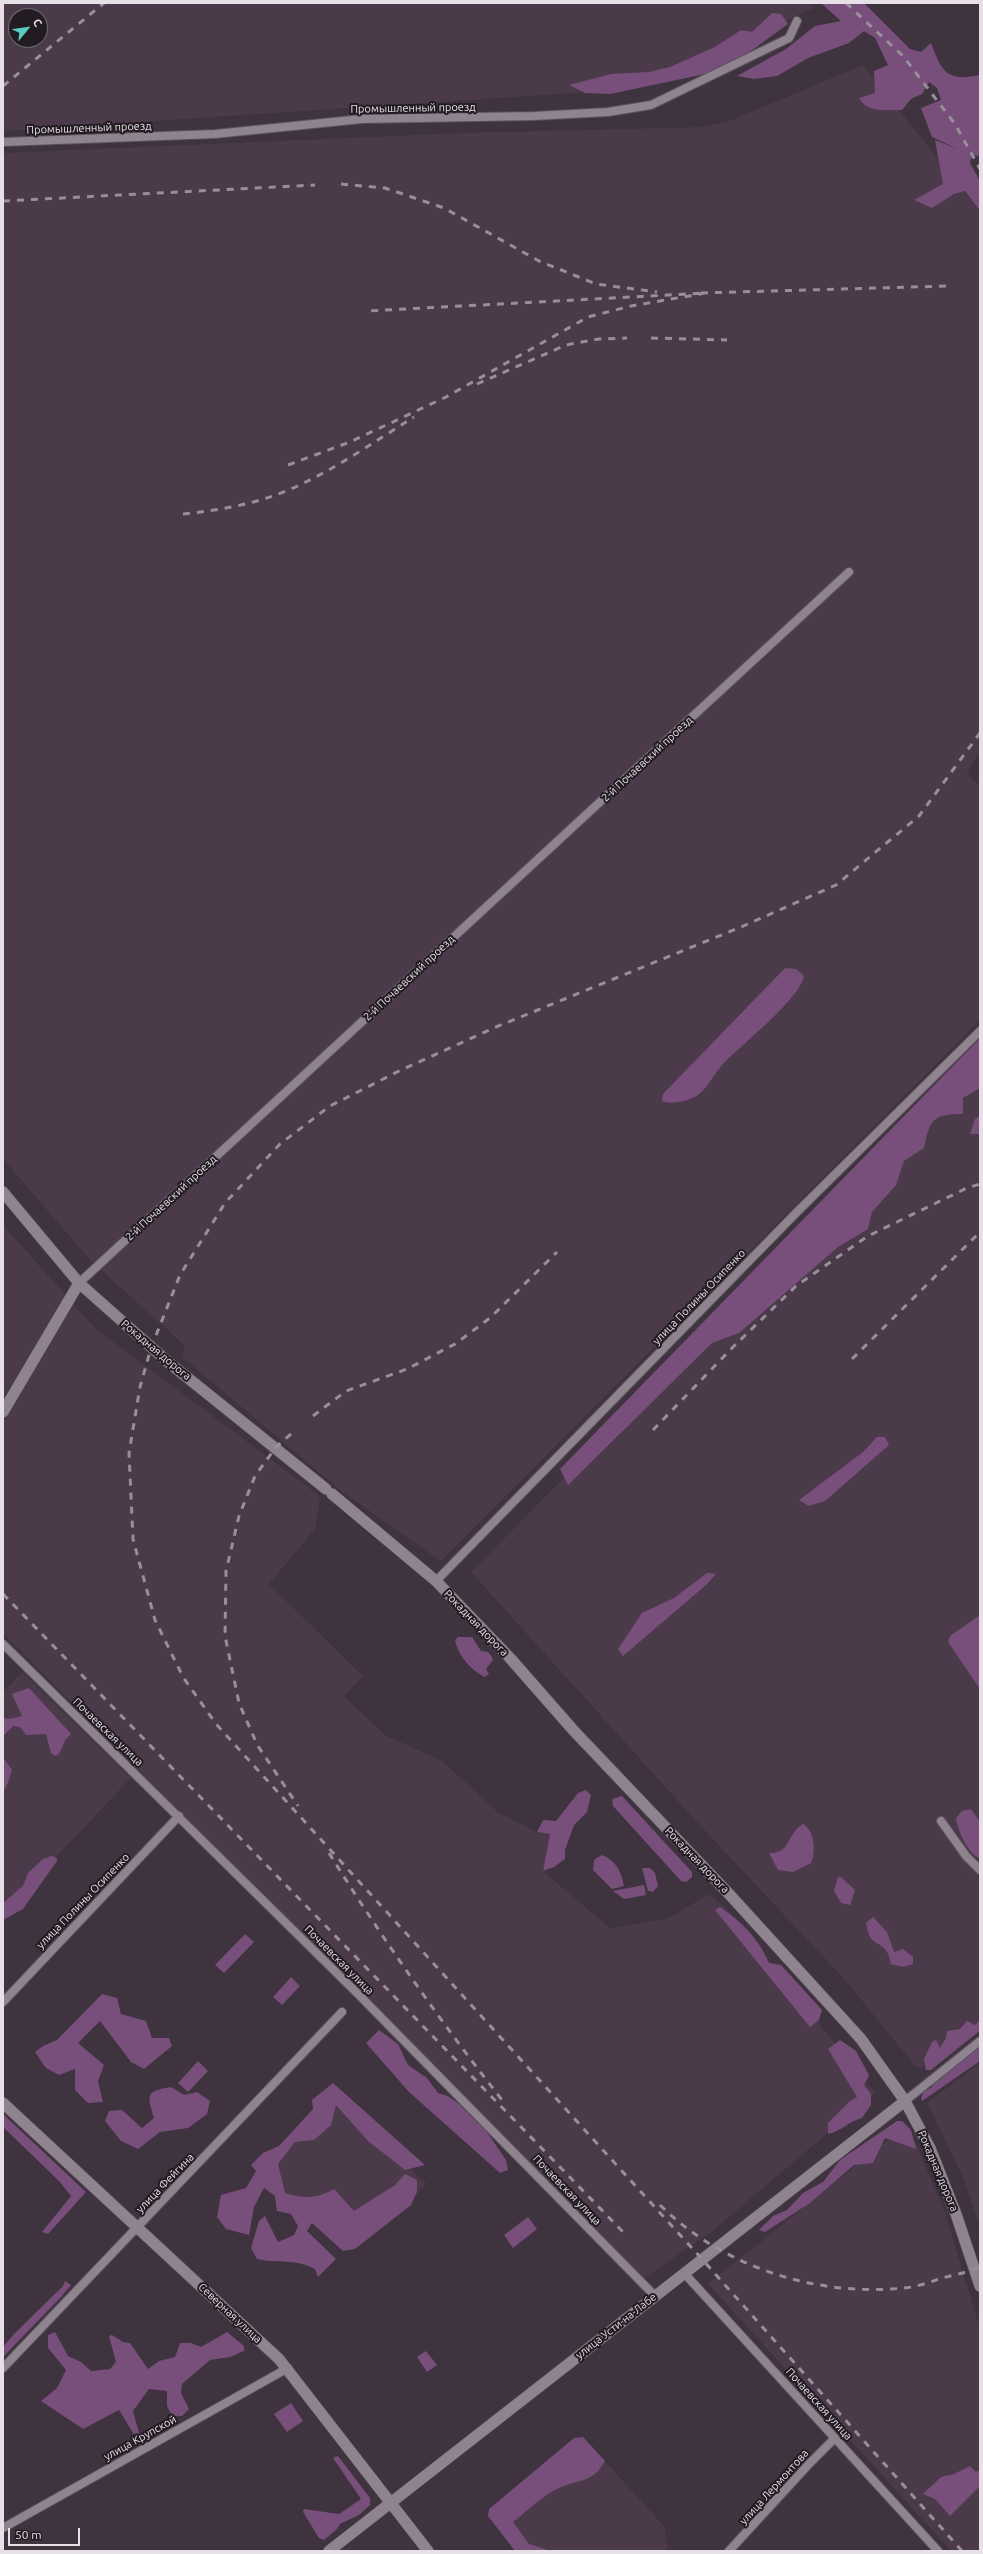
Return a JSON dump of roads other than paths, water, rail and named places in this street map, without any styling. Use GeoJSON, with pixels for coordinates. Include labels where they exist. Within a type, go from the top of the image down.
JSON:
{"type":"FeatureCollection","features":[{"type":"Feature","properties":{"kind":"street","name":"Промышленный проезд"},"geometry":{"type":"LineString","coordinates":[[3,142],[215,134],[362,119],[534,116],[608,112],[651,105],[683,90],[788,38],[797,21]]}},
{"type":"Feature","properties":{"kind":"street","name":"2-й Почаевский проезд"},"geometry":{"type":"LineString","coordinates":[[3,1412],[79,1283],[849,572]]}},
{"type":"Feature","properties":{"kind":"street","name":"улица Полины Осипенко"},"geometry":{"type":"LineString","coordinates":[[436,1581],[798,1211],[980,1031]]}},
{"type":"Feature","properties":{"kind":"street","name":"Рокадная дорога"},"geometry":{"type":"LineString","coordinates":[[3,1192],[79,1283],[168,1362],[329,1492],[436,1581],[510,1658],[571,1728],[736,1900],[850,2027],[905,2101],[930,2148],[956,2214],[980,2286]]}},
{"type":"Feature","properties":{"kind":"street","name":"Почаевская улица"},"geometry":{"type":"LineString","coordinates":[[3,1644],[358,1994],[655,2296]]}},
{"type":"Feature","properties":{"kind":"street","name":"улица Полины Осипенко"},"geometry":{"type":"LineString","coordinates":[[3,2002],[179,1816]]}},
{"type":"Feature","properties":{"kind":"street"},"geometry":{"type":"LineString","coordinates":[[941,1821],[966,1856],[980,1870]]}},
{"type":"Feature","properties":{"kind":"street","name":"улица Фейгина"},"geometry":{"type":"LineString","coordinates":[[3,2368],[342,2012]]}},
{"type":"Feature","properties":{"kind":"street"},"geometry":{"type":"LineString","coordinates":[[905,2101],[980,2041]]}},
{"type":"Feature","properties":{"kind":"street","name":"улица Усти-на-Лабе"},"geometry":{"type":"LineString","coordinates":[[329,2551],[905,2101]]}},
{"type":"Feature","properties":{"kind":"street","name":"Северная улица"},"geometry":{"type":"LineString","coordinates":[[3,2102],[288,2368],[428,2551]]}},
{"type":"Feature","properties":{"kind":"street","name":"Почаевская улица"},"geometry":{"type":"LineString","coordinates":[[684,2273],[938,2551]]}},
{"type":"Feature","properties":{"kind":"street","name":"улица Крупской"},"geometry":{"type":"LineString","coordinates":[[3,2528],[288,2368]]}},
{"type":"Feature","properties":{"kind":"street","name":"улица Лермонтова"},"geometry":{"type":"LineString","coordinates":[[730,2551],[808,2465],[835,2438]]}},
{"type":"Feature","properties":{"kind":"railway"},"geometry":{"type":"LineString","coordinates":[[3,86],[104,3]]}},
{"type":"Feature","properties":{"kind":"railway"},"geometry":{"type":"LineString","coordinates":[[846,3],[903,56],[955,124],[980,169]]}},
{"type":"Feature","properties":{"kind":"railway"},"geometry":{"type":"LineString","coordinates":[[341,184],[385,188],[444,208],[539,261],[596,284],[657,292]]}},
{"type":"Feature","properties":{"kind":"railway"},"geometry":{"type":"LineString","coordinates":[[3,201],[315,185]]}},
{"type":"Feature","properties":{"kind":"railway"},"geometry":{"type":"LineString","coordinates":[[701,293],[948,286]]}},
{"type":"Feature","properties":{"kind":"railway"},"geometry":{"type":"LineString","coordinates":[[288,465],[350,442],[446,397],[588,317],[631,306],[706,293],[368,311]]}},
{"type":"Feature","properties":{"kind":"railway"},"geometry":{"type":"LineString","coordinates":[[477,384],[566,345],[599,339],[627,338]]}},
{"type":"Feature","properties":{"kind":"railway"},"geometry":{"type":"LineString","coordinates":[[651,338],[727,340]]}},
{"type":"Feature","properties":{"kind":"railway"},"geometry":{"type":"LineString","coordinates":[[183,514],[236,506],[267,498],[286,491],[324,473],[414,417]]}},
{"type":"Feature","properties":{"kind":"railway"},"geometry":{"type":"LineString","coordinates":[[962,2551],[701,2258],[216,1724],[183,1677],[155,1620],[133,1539],[129,1453],[140,1387],[151,1348],[180,1275],[225,1203],[280,1144],[330,1106],[399,1071],[496,1027],[741,927],[836,885],[919,816],[980,733]]}},
{"type":"Feature","properties":{"kind":"railway"},"geometry":{"type":"LineString","coordinates":[[653,1430],[732,1348],[796,1286],[868,1236],[967,1188],[980,1184]]}},
{"type":"Feature","properties":{"kind":"railway"},"geometry":{"type":"LineString","coordinates":[[852,1359],[980,1232]]}},
{"type":"Feature","properties":{"kind":"railway"},"geometry":{"type":"LineString","coordinates":[[313,1416],[346,1391],[407,1369],[455,1344],[490,1318],[557,1252]]}},
{"type":"Feature","properties":{"kind":"railway"},"geometry":{"type":"LineString","coordinates":[[291,1434],[276,1447],[255,1476],[239,1516],[226,1571],[225,1636],[239,1703],[258,1746],[298,1806]]}},
{"type":"Feature","properties":{"kind":"railway"},"geometry":{"type":"LineString","coordinates":[[3,1594],[627,2236]]}},
{"type":"Feature","properties":{"kind":"railway"},"geometry":{"type":"LineString","coordinates":[[329,1853],[412,1979],[502,2100]]}},
{"type":"Feature","properties":{"kind":"railway"},"geometry":{"type":"LineString","coordinates":[[660,2205],[685,2227],[712,2245],[742,2261],[773,2273],[805,2282],[838,2288],[871,2290],[904,2288],[914,2287],[980,2267]]}}]}
